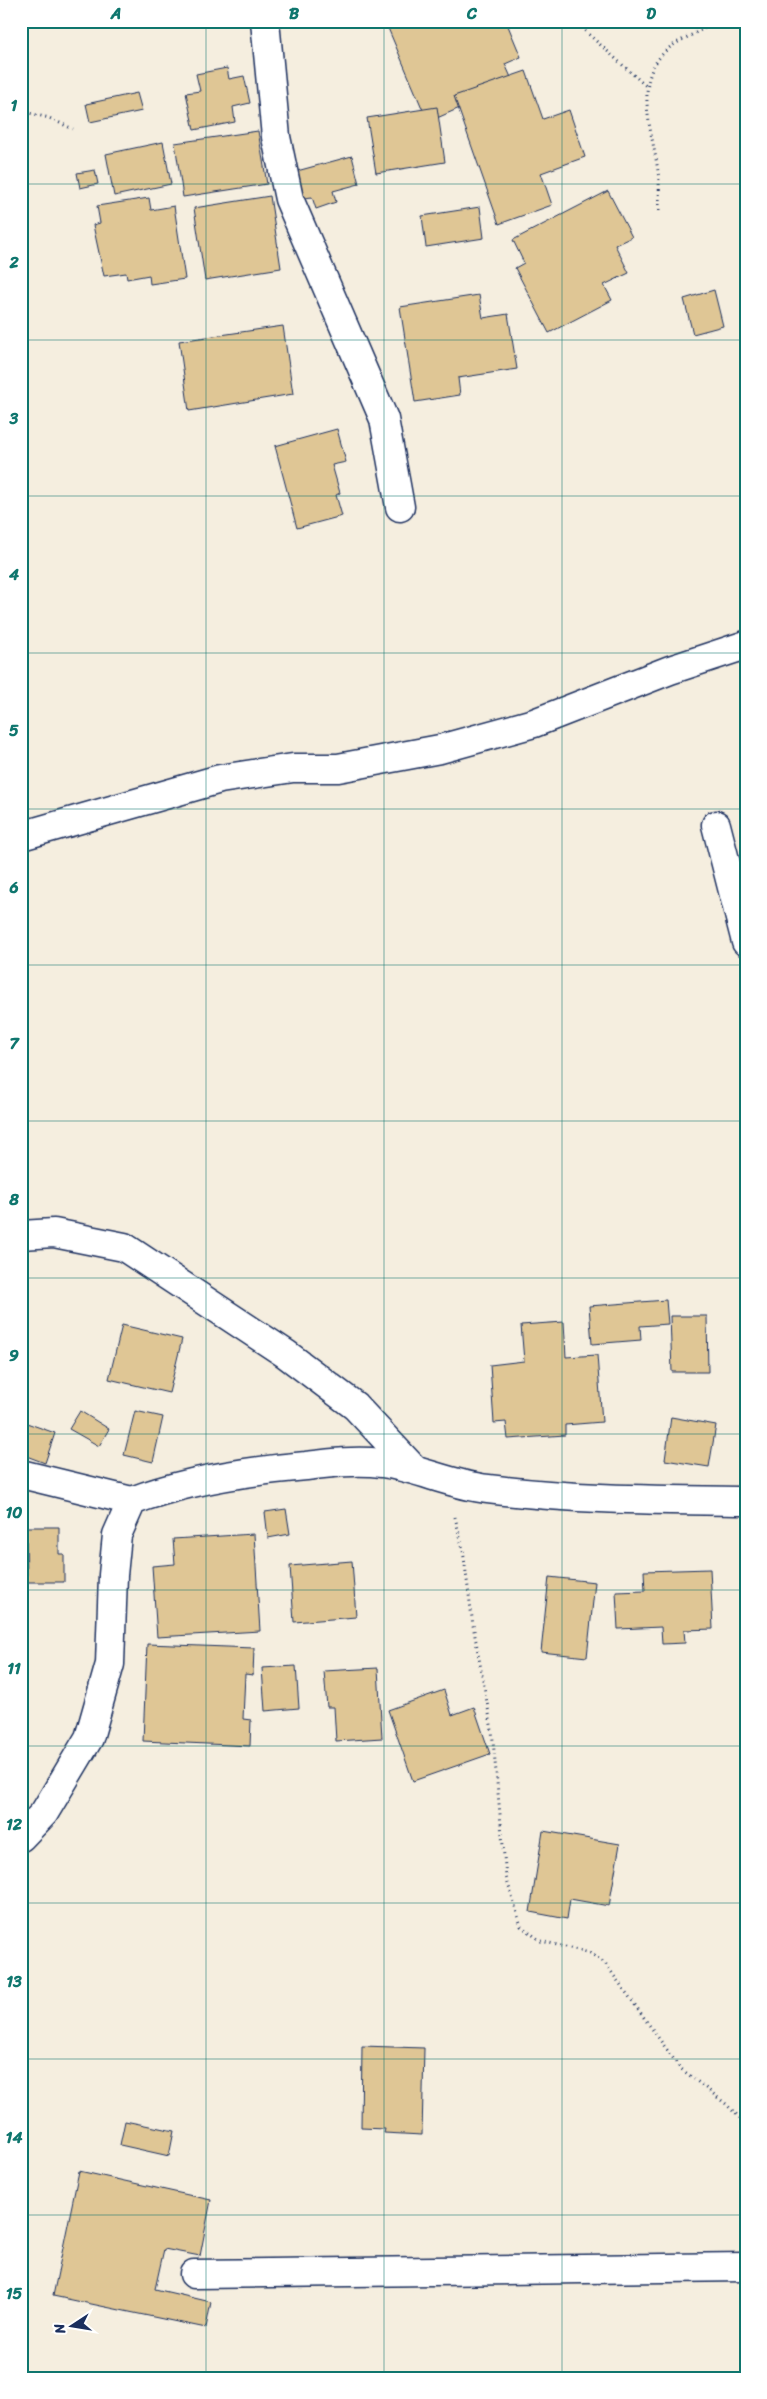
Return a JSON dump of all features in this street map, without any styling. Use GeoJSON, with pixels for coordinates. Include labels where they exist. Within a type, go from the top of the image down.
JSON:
{"type":"FeatureCollection","features":[{"type":"Feature","properties":{"kind":"street"},"geometry":{"type":"LineString","coordinates":[[266,21],[276,137],[289,199],[384,419],[400,507]]}},
{"type":"Feature","properties":{"kind":"street"},"geometry":{"type":"LineString","coordinates":[[21,836],[220,779],[293,768],[338,768],[440,749],[534,723],[670,670],[746,644]]}},
{"type":"Feature","properties":{"kind":"street"},"geometry":{"type":"LineString","coordinates":[[716,825],[746,942]]}},
{"type":"Feature","properties":{"kind":"street"},"geometry":{"type":"LineString","coordinates":[[21,1235],[54,1232],[124,1247],[286,1354],[355,1406],[424,1472]]}},
{"type":"Feature","properties":{"kind":"street"},"geometry":{"type":"LineString","coordinates":[[21,1474],[132,1501],[165,1489],[272,1469],[350,1462],[380,1463],[424,1472],[487,1489],[628,1499],[746,1501]]}},
{"type":"Feature","properties":{"kind":"street"},"geometry":{"type":"LineString","coordinates":[[21,1837],[44,1812],[89,1738],[110,1664],[112,1575],[117,1535],[132,1501]]}},
{"type":"Feature","properties":{"kind":"street"},"geometry":{"type":"LineString","coordinates":[[194,2274],[746,2268]]}},
{"type":"Feature","properties":{"kind":"path"},"geometry":{"type":"LineString","coordinates":[[574,21],[647,87]]}},
{"type":"Feature","properties":{"kind":"path"},"geometry":{"type":"LineString","coordinates":[[659,210],[658,173],[649,115],[647,87],[659,57],[674,45],[714,21]]}},
{"type":"Feature","properties":{"kind":"path"},"geometry":{"type":"LineString","coordinates":[[21,111],[49,118],[73,129]]}},
{"type":"Feature","properties":{"kind":"path"},"geometry":{"type":"LineString","coordinates":[[424,1472],[454,1514],[463,1550],[473,1625],[492,1730],[506,1877],[521,1926],[541,1941],[590,1953],[605,1963],[680,2068],[726,2104],[746,2124]]}},
{"type":"Feature","properties":{"kind":"building"},"geometry":{"type":"Polygon","coordinates":[[[385,21],[506,21],[521,57],[505,64],[514,84],[428,122],[385,21]]]}},
{"type":"Feature","properties":{"kind":"building"},"geometry":{"type":"Polygon","coordinates":[[[227,68],[229,79],[244,76],[250,103],[233,107],[235,122],[194,130],[186,93],[200,91],[196,74],[227,68]]]}},
{"type":"Feature","properties":{"kind":"building"},"geometry":{"type":"Polygon","coordinates":[[[526,71],[543,119],[569,110],[585,157],[541,173],[552,205],[499,224],[454,96],[526,71]]]}},
{"type":"Feature","properties":{"kind":"building"},"geometry":{"type":"Polygon","coordinates":[[[137,93],[142,111],[90,122],[86,104],[137,93]]]}},
{"type":"Feature","properties":{"kind":"building"},"geometry":{"type":"Polygon","coordinates":[[[437,107],[445,162],[376,173],[367,118],[437,107]]]}},
{"type":"Feature","properties":{"kind":"building"},"geometry":{"type":"Polygon","coordinates":[[[258,131],[267,184],[183,197],[175,143],[258,131]]]}},
{"type":"Feature","properties":{"kind":"building"},"geometry":{"type":"Polygon","coordinates":[[[163,142],[171,184],[114,196],[106,154],[163,142]]]}},
{"type":"Feature","properties":{"kind":"building"},"geometry":{"type":"Polygon","coordinates":[[[352,156],[359,184],[333,191],[336,202],[316,209],[312,197],[304,198],[297,171],[352,156]]]}},
{"type":"Feature","properties":{"kind":"building"},"geometry":{"type":"Polygon","coordinates":[[[95,170],[98,184],[80,188],[77,173],[95,170]]]}},
{"type":"Feature","properties":{"kind":"building"},"geometry":{"type":"Polygon","coordinates":[[[608,191],[632,237],[615,245],[629,273],[604,285],[612,300],[549,333],[515,268],[524,263],[513,240],[608,191]]]}},
{"type":"Feature","properties":{"kind":"building"},"geometry":{"type":"Polygon","coordinates":[[[270,196],[281,268],[205,280],[194,208],[270,196]]]}},
{"type":"Feature","properties":{"kind":"building"},"geometry":{"type":"Polygon","coordinates":[[[149,198],[151,210],[174,206],[185,279],[150,284],[149,275],[127,279],[126,273],[104,276],[93,225],[100,223],[97,206],[149,198]]]}},
{"type":"Feature","properties":{"kind":"building"},"geometry":{"type":"Polygon","coordinates":[[[480,207],[484,238],[426,247],[422,216],[480,207]]]}},
{"type":"Feature","properties":{"kind":"building"},"geometry":{"type":"Polygon","coordinates":[[[714,290],[723,326],[693,334],[684,299],[714,290]]]}},
{"type":"Feature","properties":{"kind":"building"},"geometry":{"type":"Polygon","coordinates":[[[479,295],[483,318],[508,314],[517,369],[458,378],[460,395],[415,402],[400,307],[479,295]]]}},
{"type":"Feature","properties":{"kind":"building"},"geometry":{"type":"Polygon","coordinates":[[[283,326],[293,394],[189,411],[179,341],[283,326]]]}},
{"type":"Feature","properties":{"kind":"building"},"geometry":{"type":"Polygon","coordinates":[[[337,429],[346,462],[332,465],[340,493],[336,495],[342,516],[297,528],[275,446],[337,429]]]}},
{"type":"Feature","properties":{"kind":"building"},"geometry":{"type":"Polygon","coordinates":[[[666,1300],[668,1324],[640,1326],[641,1340],[592,1344],[589,1306],[666,1300]]]}},
{"type":"Feature","properties":{"kind":"building"},"geometry":{"type":"Polygon","coordinates":[[[670,1316],[707,1316],[708,1372],[672,1372],[670,1316]]]}},
{"type":"Feature","properties":{"kind":"building"},"geometry":{"type":"Polygon","coordinates":[[[564,1322],[566,1357],[597,1355],[602,1422],[565,1425],[565,1435],[508,1439],[506,1422],[494,1423],[490,1365],[524,1361],[521,1325],[564,1322]]]}},
{"type":"Feature","properties":{"kind":"building"},"geometry":{"type":"Polygon","coordinates":[[[122,1325],[182,1339],[169,1393],[109,1379],[122,1325]]]}},
{"type":"Feature","properties":{"kind":"building"},"geometry":{"type":"Polygon","coordinates":[[[80,1411],[109,1429],[99,1446],[69,1429],[80,1411]]]}},
{"type":"Feature","properties":{"kind":"building"},"geometry":{"type":"Polygon","coordinates":[[[135,1411],[163,1417],[153,1462],[124,1455],[135,1411]]]}},
{"type":"Feature","properties":{"kind":"building"},"geometry":{"type":"Polygon","coordinates":[[[671,1417],[716,1425],[709,1467],[665,1460],[671,1417]]]}},
{"type":"Feature","properties":{"kind":"building"},"geometry":{"type":"Polygon","coordinates":[[[21,1421],[55,1433],[45,1463],[21,1454],[21,1421]]]}},
{"type":"Feature","properties":{"kind":"building"},"geometry":{"type":"Polygon","coordinates":[[[286,1509],[290,1534],[268,1538],[265,1512],[286,1509]]]}},
{"type":"Feature","properties":{"kind":"building"},"geometry":{"type":"Polygon","coordinates":[[[26,1527],[59,1527],[59,1554],[64,1554],[64,1582],[27,1582],[26,1527]]]}},
{"type":"Feature","properties":{"kind":"building"},"geometry":{"type":"Polygon","coordinates":[[[254,1534],[260,1631],[157,1637],[152,1566],[175,1564],[173,1539],[254,1534]]]}},
{"type":"Feature","properties":{"kind":"building"},"geometry":{"type":"Polygon","coordinates":[[[352,1561],[356,1617],[294,1622],[290,1566],[352,1561]]]}},
{"type":"Feature","properties":{"kind":"building"},"geometry":{"type":"Polygon","coordinates":[[[710,1569],[713,1629],[684,1630],[685,1643],[662,1644],[661,1627],[618,1629],[616,1592],[645,1591],[644,1571],[710,1569]]]}},
{"type":"Feature","properties":{"kind":"building"},"geometry":{"type":"Polygon","coordinates":[[[549,1577],[595,1582],[587,1657],[541,1652],[549,1577]]]}},
{"type":"Feature","properties":{"kind":"building"},"geometry":{"type":"Polygon","coordinates":[[[147,1644],[254,1648],[253,1675],[245,1674],[243,1719],[251,1720],[250,1746],[143,1741],[147,1644]]]}},
{"type":"Feature","properties":{"kind":"building"},"geometry":{"type":"Polygon","coordinates":[[[296,1666],[299,1708],[265,1711],[262,1668],[296,1666]]]}},
{"type":"Feature","properties":{"kind":"building"},"geometry":{"type":"Polygon","coordinates":[[[378,1668],[382,1738],[336,1741],[334,1707],[327,1707],[324,1671],[378,1668]]]}},
{"type":"Feature","properties":{"kind":"building"},"geometry":{"type":"Polygon","coordinates":[[[444,1690],[452,1715],[474,1707],[490,1754],[413,1781],[388,1710],[444,1690]]]}},
{"type":"Feature","properties":{"kind":"building"},"geometry":{"type":"Polygon","coordinates":[[[543,1831],[620,1844],[609,1906],[570,1899],[567,1919],[530,1912],[543,1831]]]}},
{"type":"Feature","properties":{"kind":"building"},"geometry":{"type":"Polygon","coordinates":[[[362,2046],[424,2048],[422,2135],[384,2133],[385,2129],[361,2128],[362,2046]]]}},
{"type":"Feature","properties":{"kind":"building"},"geometry":{"type":"Polygon","coordinates":[[[125,2121],[174,2131],[169,2156],[120,2145],[125,2121]]]}},
{"type":"Feature","properties":{"kind":"building"},"geometry":{"type":"Polygon","coordinates":[[[79,2171],[211,2200],[200,2256],[164,2249],[155,2289],[211,2302],[206,2328],[53,2296],[79,2171]]]}}]}
